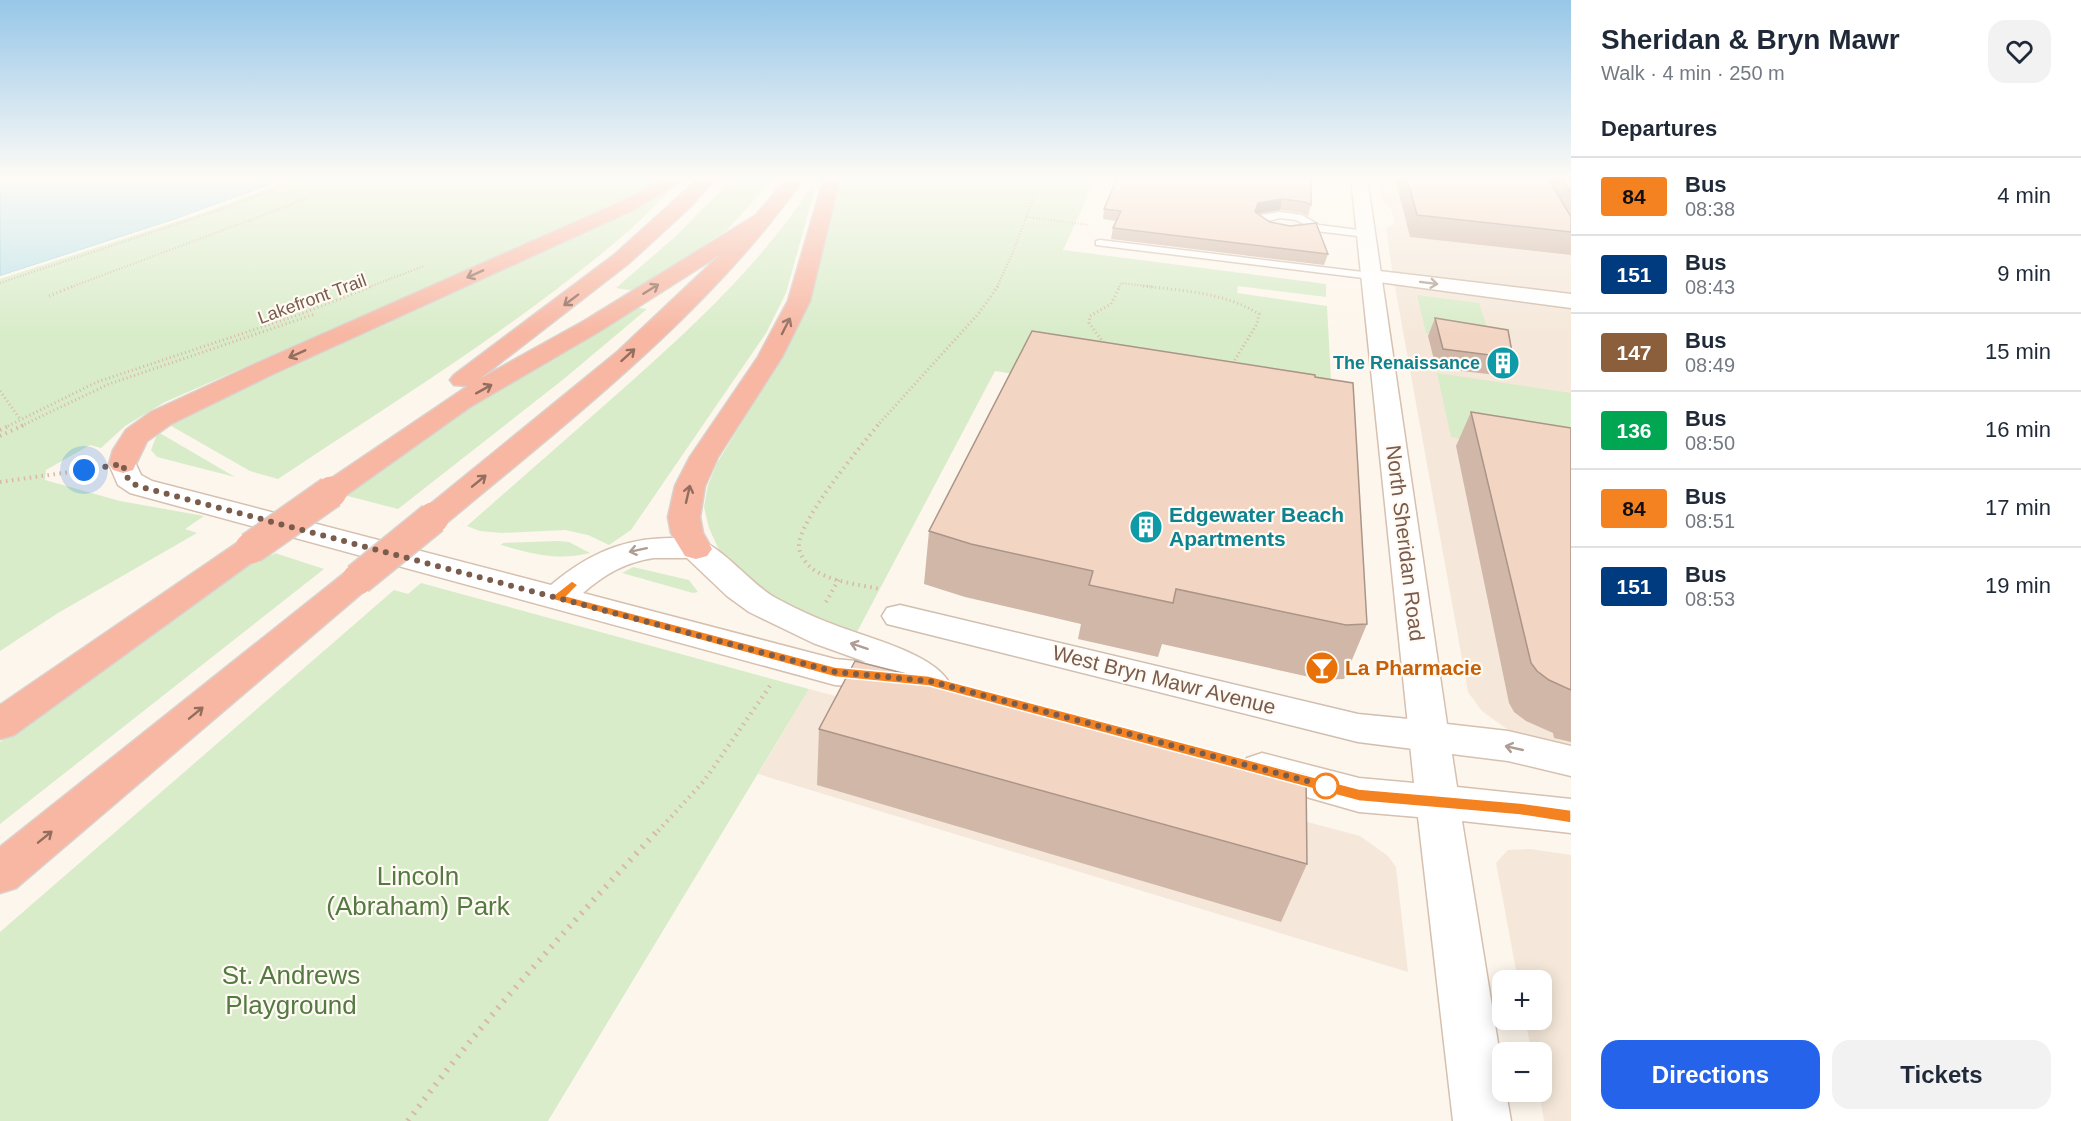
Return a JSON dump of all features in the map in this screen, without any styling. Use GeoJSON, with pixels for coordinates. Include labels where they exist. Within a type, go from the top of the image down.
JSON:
{"type":"FeatureCollection","features":[{"type":"Feature","properties":{"kind":"highway"},"geometry":{"type":"LineString","coordinates":[[123,464],[131,442],[143,430],[161,418],[303,351],[575,230]]}},
{"type":"Feature","properties":{"kind":"highway"},"geometry":{"type":"LineString","coordinates":[[0,725],[590,285],[655,230]]}},
{"type":"Feature","properties":{"kind":"highway"},"geometry":{"type":"LineString","coordinates":[[319,489],[461,401],[592,326],[745,230]]}},
{"type":"Feature","properties":{"kind":"highway"},"geometry":{"type":"LineString","coordinates":[[0,874],[630,353],[715,274],[754,230]]}},
{"type":"Feature","properties":{"kind":"highway"},"geometry":{"type":"LineString","coordinates":[[696,549],[687,533],[684,517],[690,486],[704,457],[770,357],[799,301],[818,230]]}},
{"type":"Feature","properties":{"kind":"highway"},"geometry":{"type":"LineString","coordinates":[[0,698],[239,545]]}},
{"type":"Feature","properties":{"kind":"main road","name":"North Sheridan Road"},"geometry":{"type":"LineString","coordinates":[[1366,230],[1429,736],[1482,1121]]}},
{"type":"Feature","properties":{"kind":"main road"},"geometry":{"type":"LineString","coordinates":[[1371,276],[1571,301]]}},
{"type":"Feature","properties":{"kind":"main road"},"geometry":{"type":"LineString","coordinates":[[123,464],[131,484],[141,487],[835,672],[946,686],[873,650],[818,632],[761,604],[732,583],[696,549],[642,548],[619,555],[585,573],[558,597]]}},
{"type":"Feature","properties":{"kind":"main road","name":"West Bryn Mawr Avenue"},"geometry":{"type":"LineString","coordinates":[[890,602],[1358,728],[1508,746],[1571,762]]}},
{"type":"Feature","properties":{"kind":"main road"},"geometry":{"type":"LineString","coordinates":[[1224,759],[1359,795],[1520,809],[1571,816]]}},
{"type":"Feature","properties":{"kind":"lane"},"geometry":{"type":"LineString","coordinates":[[1335,230],[1366,234]]}},
{"type":"Feature","properties":{"kind":"lane"},"geometry":{"type":"LineString","coordinates":[[1100,243],[1371,276]]}},
{"type":"Feature","properties":{"kind":"path"},"geometry":{"type":"LineString","coordinates":[[0,283],[158,230]]}},
{"type":"Feature","properties":{"kind":"path"},"geometry":{"type":"LineString","coordinates":[[49,296],[221,230]]}},
{"type":"Feature","properties":{"kind":"path"},"geometry":{"type":"LineString","coordinates":[[890,602],[811,568],[805,562],[799,548],[804,529],[882,419],[990,299],[1011,262],[1023,230]]}},
{"type":"Feature","properties":{"kind":"path","name":"Lakefront Trail"},"geometry":{"type":"LineString","coordinates":[[0,430],[97,382],[298,315],[430,263]]}},
{"type":"Feature","properties":{"kind":"path","name":"Lakefront Trail"},"geometry":{"type":"LineString","coordinates":[[396,282],[425,270]]}},
{"type":"Feature","properties":{"kind":"path"},"geometry":{"type":"LineString","coordinates":[[1109,350],[1089,323],[1090,316],[1112,304],[1121,283],[1215,295],[1242,303],[1259,314],[1257,324],[1226,372]]}},
{"type":"Feature","properties":{"kind":"path","name":"Lakefront Trail"},"geometry":{"type":"LineString","coordinates":[[0,436],[109,384],[315,314]]}},
{"type":"Feature","properties":{"kind":"path"},"geometry":{"type":"LineString","coordinates":[[0,392],[20,419]]}},
{"type":"Feature","properties":{"kind":"path"},"geometry":{"type":"LineString","coordinates":[[0,482],[123,464]]}},
{"type":"Feature","properties":{"kind":"path"},"geometry":{"type":"LineString","coordinates":[[408,1121],[440,1078],[581,914],[704,781],[771,685]]}},
{"type":"Feature","properties":{"kind":"shaded area"},"geometry":{"type":"Polygon","coordinates":[[[1386,230],[1571,230],[1571,753],[1526,739],[1504,727],[1482,711],[1468,692],[1386,230]]]}},
{"type":"Feature","properties":{"kind":"shaded area"},"geometry":{"type":"Polygon","coordinates":[[[809,689],[1360,836],[1388,856],[1396,867],[1408,972],[758,774],[809,689]]]}},
{"type":"Feature","properties":{"kind":"shaded area"},"geometry":{"type":"Polygon","coordinates":[[[1530,849],[1571,855],[1571,1121],[1544,1121],[1541,1102],[1552,1102],[1552,1042],[1530,1042],[1527,1030],[1552,1030],[1552,970],[1516,970],[1496,863],[1508,850],[1530,849]]]}},
{"type":"Feature","properties":{"kind":"green space"},"geometry":{"type":"Polygon","coordinates":[[[141,230],[557,230],[165,402],[125,426],[101,448],[90,445],[46,470],[45,480],[120,501],[204,516],[185,529],[197,533],[58,613],[0,651],[0,276],[141,230]]]}},
{"type":"Feature","properties":{"kind":"green space"},"geometry":{"type":"Polygon","coordinates":[[[587,230],[629,230],[532,308],[278,479],[250,471],[166,423],[587,230]]]}},
{"type":"Feature","properties":{"kind":"green space"},"geometry":{"type":"Polygon","coordinates":[[[682,230],[727,230],[635,291],[616,288],[682,230]]]}},
{"type":"Feature","properties":{"kind":"green space"},"geometry":{"type":"Polygon","coordinates":[[[780,230],[803,230],[786,293],[766,333],[631,530],[609,545],[588,535],[565,530],[502,533],[480,531],[467,526],[683,335],[730,288],[780,230]]]}},
{"type":"Feature","properties":{"kind":"green space"},"geometry":{"type":"Polygon","coordinates":[[[827,230],[1072,230],[1063,250],[1326,284],[1326,297],[1238,286],[1237,293],[1327,306],[1331,380],[1230,408],[995,371],[856,634],[815,620],[761,590],[719,550],[709,528],[704,507],[708,485],[717,463],[787,349],[810,301],[827,230]]]}},
{"type":"Feature","properties":{"kind":"green space"},"geometry":{"type":"Polygon","coordinates":[[[1417,295],[1479,303],[1492,342],[1426,333],[1417,295]]]}},
{"type":"Feature","properties":{"kind":"green space"},"geometry":{"type":"Polygon","coordinates":[[[632,307],[647,309],[565,378],[398,509],[340,494],[447,417],[632,307]]]}},
{"type":"Feature","properties":{"kind":"green space"},"geometry":{"type":"Polygon","coordinates":[[[1437,373],[1571,393],[1571,457],[1451,437],[1437,373]]]}},
{"type":"Feature","properties":{"kind":"green space"},"geometry":{"type":"Polygon","coordinates":[[[158,432],[235,477],[157,457],[151,450],[158,432]]]}},
{"type":"Feature","properties":{"kind":"green space"},"geometry":{"type":"Polygon","coordinates":[[[569,542],[590,553],[556,556],[535,554],[501,545],[503,543],[569,542]]]}},
{"type":"Feature","properties":{"kind":"green space"},"geometry":{"type":"Polygon","coordinates":[[[261,551],[273,555],[275,553],[324,569],[0,824],[0,742],[261,551]]]}},
{"type":"Feature","properties":{"kind":"green space"},"geometry":{"type":"Polygon","coordinates":[[[633,567],[689,580],[698,592],[693,593],[622,573],[633,567]]]}},
{"type":"Feature","properties":{"kind":"green space","name":"Lincoln (Abraham) Park"},"geometry":{"type":"Polygon","coordinates":[[[421,583],[809,689],[548,1121],[0,1121],[0,932],[394,590],[408,594],[421,583]]]}},
{"type":"Feature","properties":{"kind":"water"},"geometry":{"type":"Polygon","coordinates":[[[0,230],[141,230],[0,276],[0,230]]]}},
{"type":"Feature","properties":{"kind":"pier"},"geometry":{"type":"Polygon","coordinates":[[[141,230],[150,230],[0,279],[0,276],[141,230]]]}},
{"type":"Feature","properties":{"kind":"building"},"geometry":{"type":"Polygon","coordinates":[[[1132,230],[1319,230],[1328,254],[1132,230]]]}},
{"type":"Feature","properties":{"kind":"building"},"geometry":{"type":"Polygon","coordinates":[[[1435,318],[1508,330],[1513,358],[1443,349],[1435,318]]]}},
{"type":"Feature","properties":{"kind":"building","name":"Edgewater Beach Apartments"},"geometry":{"type":"Polygon","coordinates":[[[1032,331],[1315,375],[1315,377],[1353,383],[1367,624],[1346,625],[1176,589],[1173,603],[1089,585],[1093,571],[971,544],[929,531],[1032,331]]]}},
{"type":"Feature","properties":{"kind":"building"},"geometry":{"type":"Polygon","coordinates":[[[1471,412],[1571,428],[1571,690],[1549,680],[1531,663],[1471,412]]]}},
{"type":"Feature","properties":{"kind":"building"},"geometry":{"type":"Polygon","coordinates":[[[855,661],[1306,775],[1307,864],[819,729],[855,661]]]}},
{"type":"Feature","properties":{"kind":"bus line","name":"84"},"geometry":{"type":"LineString","coordinates":[[572,585],[558,597],[835,672],[929,681],[1359,795],[1520,809],[1571,816]]}},
{"type":"Feature","properties":{"kind":"place","name":"The Renaissance"},"geometry":{"type":"Point","coordinates":[1503,363]}},
{"type":"Feature","properties":{"kind":"place","name":"Edgewater Beach Apartments"},"geometry":{"type":"Point","coordinates":[1146,527]}},
{"type":"Feature","properties":{"kind":"place","name":"La Pharmacie"},"geometry":{"type":"Point","coordinates":[1322,668]}},
{"type":"Feature","properties":{"kind":"route"},"geometry":{"type":"LineString","coordinates":[[84,470],[123,464],[131,484],[141,487],[835,672],[929,681],[1337,789],[1326,786]]}},
{"type":"Feature","properties":{"kind":"park label","name":"St. Andrews Playground"},"geometry":{"type":"Point","coordinates":[291,990]}}]}
